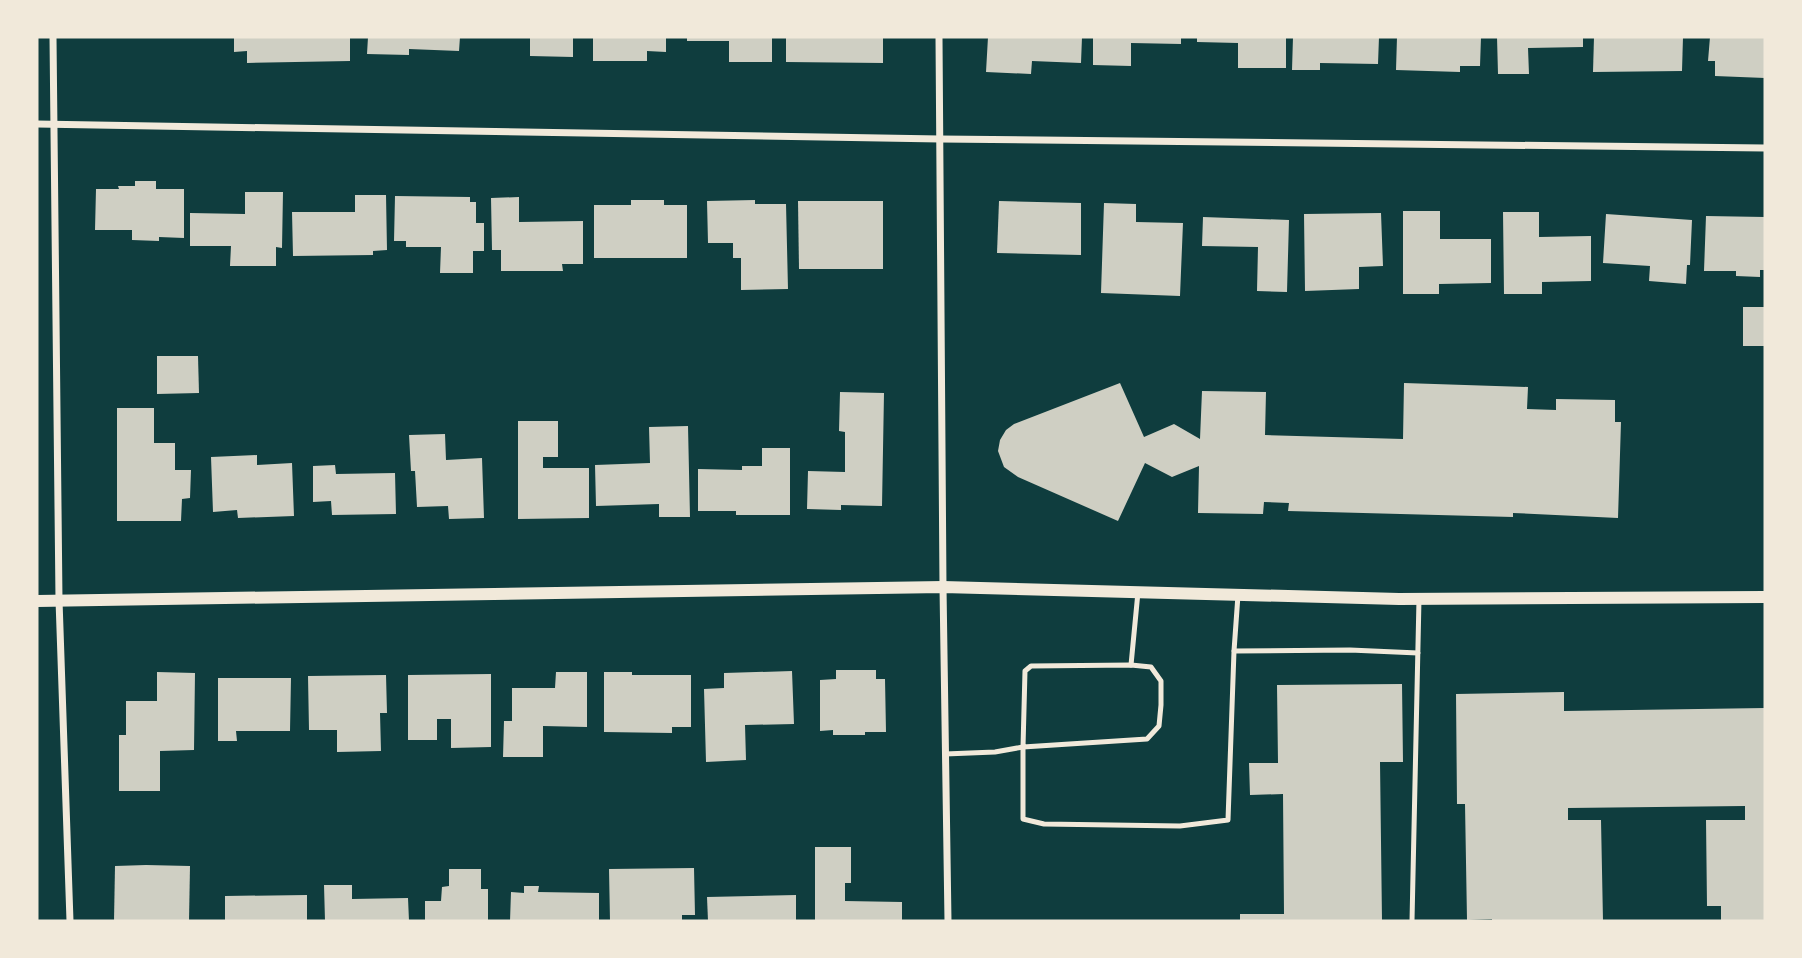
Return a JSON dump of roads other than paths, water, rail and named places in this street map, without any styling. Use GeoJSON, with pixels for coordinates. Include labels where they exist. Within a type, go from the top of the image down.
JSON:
{"type":"FeatureCollection","features":[{"type":"Feature","properties":{"kind":"street"},"geometry":{"type":"LineString","coordinates":[[53,37],[59,600],[70,921]]}},
{"type":"Feature","properties":{"kind":"street"},"geometry":{"type":"LineString","coordinates":[[939,37],[948,921]]}},
{"type":"Feature","properties":{"kind":"street"},"geometry":{"type":"LineString","coordinates":[[37,124],[940,139],[1765,148]]}},
{"type":"Feature","properties":{"kind":"street"},"geometry":{"type":"LineString","coordinates":[[37,601],[943,587],[1419,599],[1765,597]]}},
{"type":"Feature","properties":{"kind":"lane"},"geometry":{"type":"LineString","coordinates":[[1131,665],[1138,592]]}},
{"type":"Feature","properties":{"kind":"lane"},"geometry":{"type":"LineString","coordinates":[[946,754],[995,752],[1023,747],[1147,739],[1159,726],[1161,705],[1161,681],[1151,667],[1031,666],[1025,671],[1023,747],[1023,819],[1044,824],[1180,826],[1228,820],[1238,594]]}},
{"type":"Feature","properties":{"kind":"lane"},"geometry":{"type":"LineString","coordinates":[[1412,921],[1419,599]]}},
{"type":"Feature","properties":{"kind":"lane"},"geometry":{"type":"LineString","coordinates":[[1234,651],[1350,650],[1418,653]]}}]}
